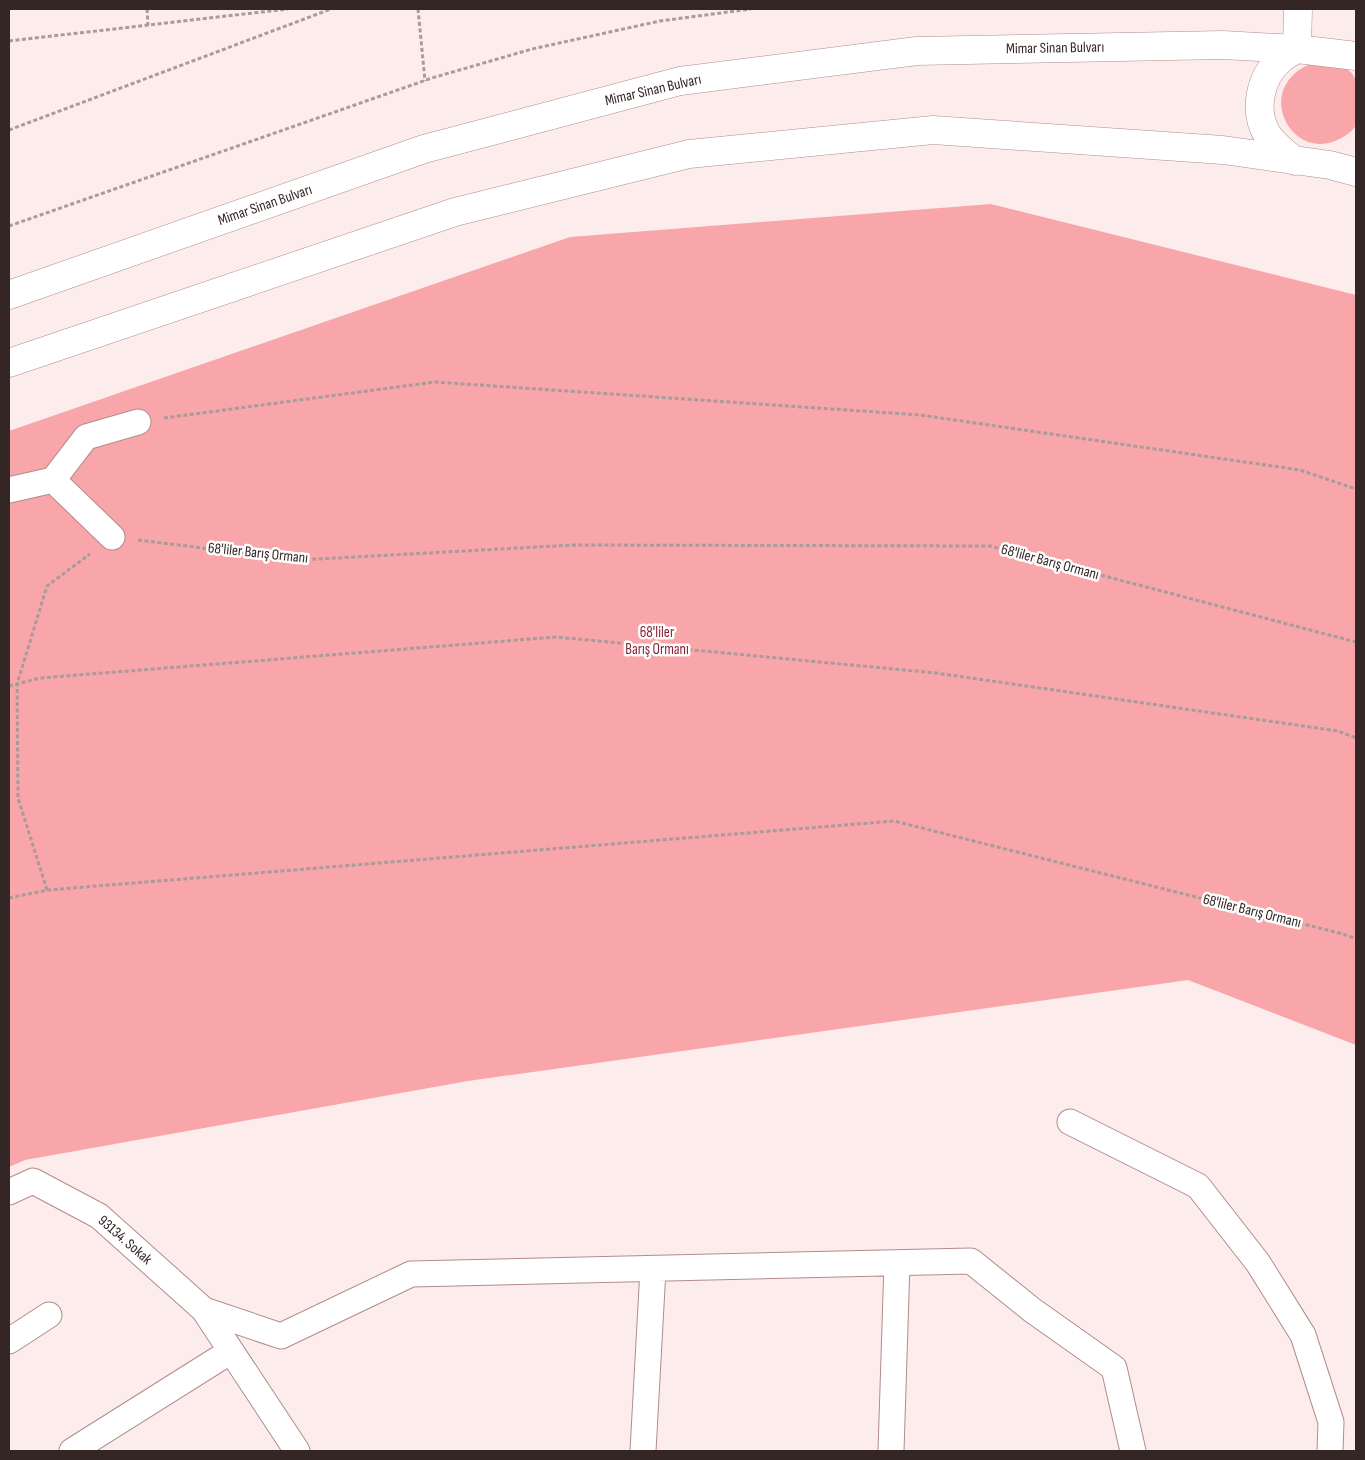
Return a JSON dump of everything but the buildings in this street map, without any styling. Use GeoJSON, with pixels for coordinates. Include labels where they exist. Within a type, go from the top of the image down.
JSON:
{"type":"FeatureCollection","features":[{"type":"Feature","properties":{"kind":"main road"},"geometry":{"type":"LineString","coordinates":[[1295,161],[1279,149],[1267,133],[1260,114],[1260,94],[1267,75],[1280,60],[1297,49],[1298,9]]}},
{"type":"Feature","properties":{"kind":"main road","name":"Mimar Sinan Bulvarı"},"geometry":{"type":"LineString","coordinates":[[9,295],[424,149],[680,81],[917,51],[1223,45],[1297,49],[1356,56]]}},
{"type":"Feature","properties":{"kind":"main road"},"geometry":{"type":"LineString","coordinates":[[9,363],[455,212],[689,154],[932,130],[1223,150],[1330,165],[1356,172]]}},
{"type":"Feature","properties":{"kind":"main road"},"geometry":{"type":"LineString","coordinates":[[1330,165],[1356,150]]}},
{"type":"Feature","properties":{"kind":"street"},"geometry":{"type":"LineString","coordinates":[[9,490],[53,480],[86,437],[138,422]]}},
{"type":"Feature","properties":{"kind":"street"},"geometry":{"type":"LineString","coordinates":[[53,480],[112,537]]}},
{"type":"Feature","properties":{"kind":"street"},"geometry":{"type":"LineString","coordinates":[[1070,1122],[1198,1186],[1258,1263],[1302,1335],[1331,1422],[1330,1451]]}},
{"type":"Feature","properties":{"kind":"street","name":"93134. Sokak"},"geometry":{"type":"LineString","coordinates":[[9,1192],[32,1181],[99,1216],[204,1310]]}},
{"type":"Feature","properties":{"kind":"street"},"geometry":{"type":"LineString","coordinates":[[204,1310],[281,1336],[411,1274],[971,1261],[1032,1310],[1114,1368],[1133,1451]]}},
{"type":"Feature","properties":{"kind":"street"},"geometry":{"type":"LineString","coordinates":[[891,1451],[897,1263]]}},
{"type":"Feature","properties":{"kind":"street"},"geometry":{"type":"LineString","coordinates":[[644,1451],[653,1269]]}},
{"type":"Feature","properties":{"kind":"street"},"geometry":{"type":"LineString","coordinates":[[204,1310],[297,1451]]}},
{"type":"Feature","properties":{"kind":"street"},"geometry":{"type":"LineString","coordinates":[[9,1341],[50,1315]]}},
{"type":"Feature","properties":{"kind":"street"},"geometry":{"type":"LineString","coordinates":[[72,1451],[231,1351]]}},
{"type":"Feature","properties":{"kind":"path"},"geometry":{"type":"LineString","coordinates":[[147,9],[148,25]]}},
{"type":"Feature","properties":{"kind":"path"},"geometry":{"type":"LineString","coordinates":[[9,41],[288,9]]}},
{"type":"Feature","properties":{"kind":"path"},"geometry":{"type":"LineString","coordinates":[[9,130],[331,9]]}},
{"type":"Feature","properties":{"kind":"path"},"geometry":{"type":"LineString","coordinates":[[418,9],[425,80]]}},
{"type":"Feature","properties":{"kind":"path"},"geometry":{"type":"LineString","coordinates":[[9,226],[425,80],[532,49],[660,21],[751,9]]}},
{"type":"Feature","properties":{"kind":"path"},"geometry":{"type":"LineString","coordinates":[[138,422],[435,382],[920,415],[1300,470],[1356,489]]}},
{"type":"Feature","properties":{"kind":"path"},"geometry":{"type":"LineString","coordinates":[[47,890],[18,798],[17,684],[47,586],[112,537]]}},
{"type":"Feature","properties":{"kind":"path","name":"68'liler Barış Ormanı"},"geometry":{"type":"LineString","coordinates":[[112,537],[300,560],[574,545],[990,546],[1356,642]]}},
{"type":"Feature","properties":{"kind":"path"},"geometry":{"type":"LineString","coordinates":[[9,686],[40,678],[556,637],[936,673],[1338,731],[1356,738]]}},
{"type":"Feature","properties":{"kind":"path","name":"68'liler Barış Ormanı"},"geometry":{"type":"LineString","coordinates":[[9,898],[47,890],[894,821],[1343,934],[1356,939]]}},
{"type":"Feature","properties":{"kind":"green space"},"geometry":{"type":"Polygon","coordinates":[[[1315,62],[1333,64],[1345,68],[1354,76],[1356,84],[1357,118],[1355,126],[1343,137],[1325,144],[1308,142],[1295,133],[1285,120],[1281,104],[1284,88],[1295,73],[1315,62]]]}},
{"type":"Feature","properties":{"kind":"green space","name":"68'liler Barış Ormanı"},"geometry":{"type":"Polygon","coordinates":[[[991,204],[1356,295],[1356,1045],[1188,980],[468,1081],[25,1160],[9,1167],[9,431],[570,237],[991,204]]]}}]}
